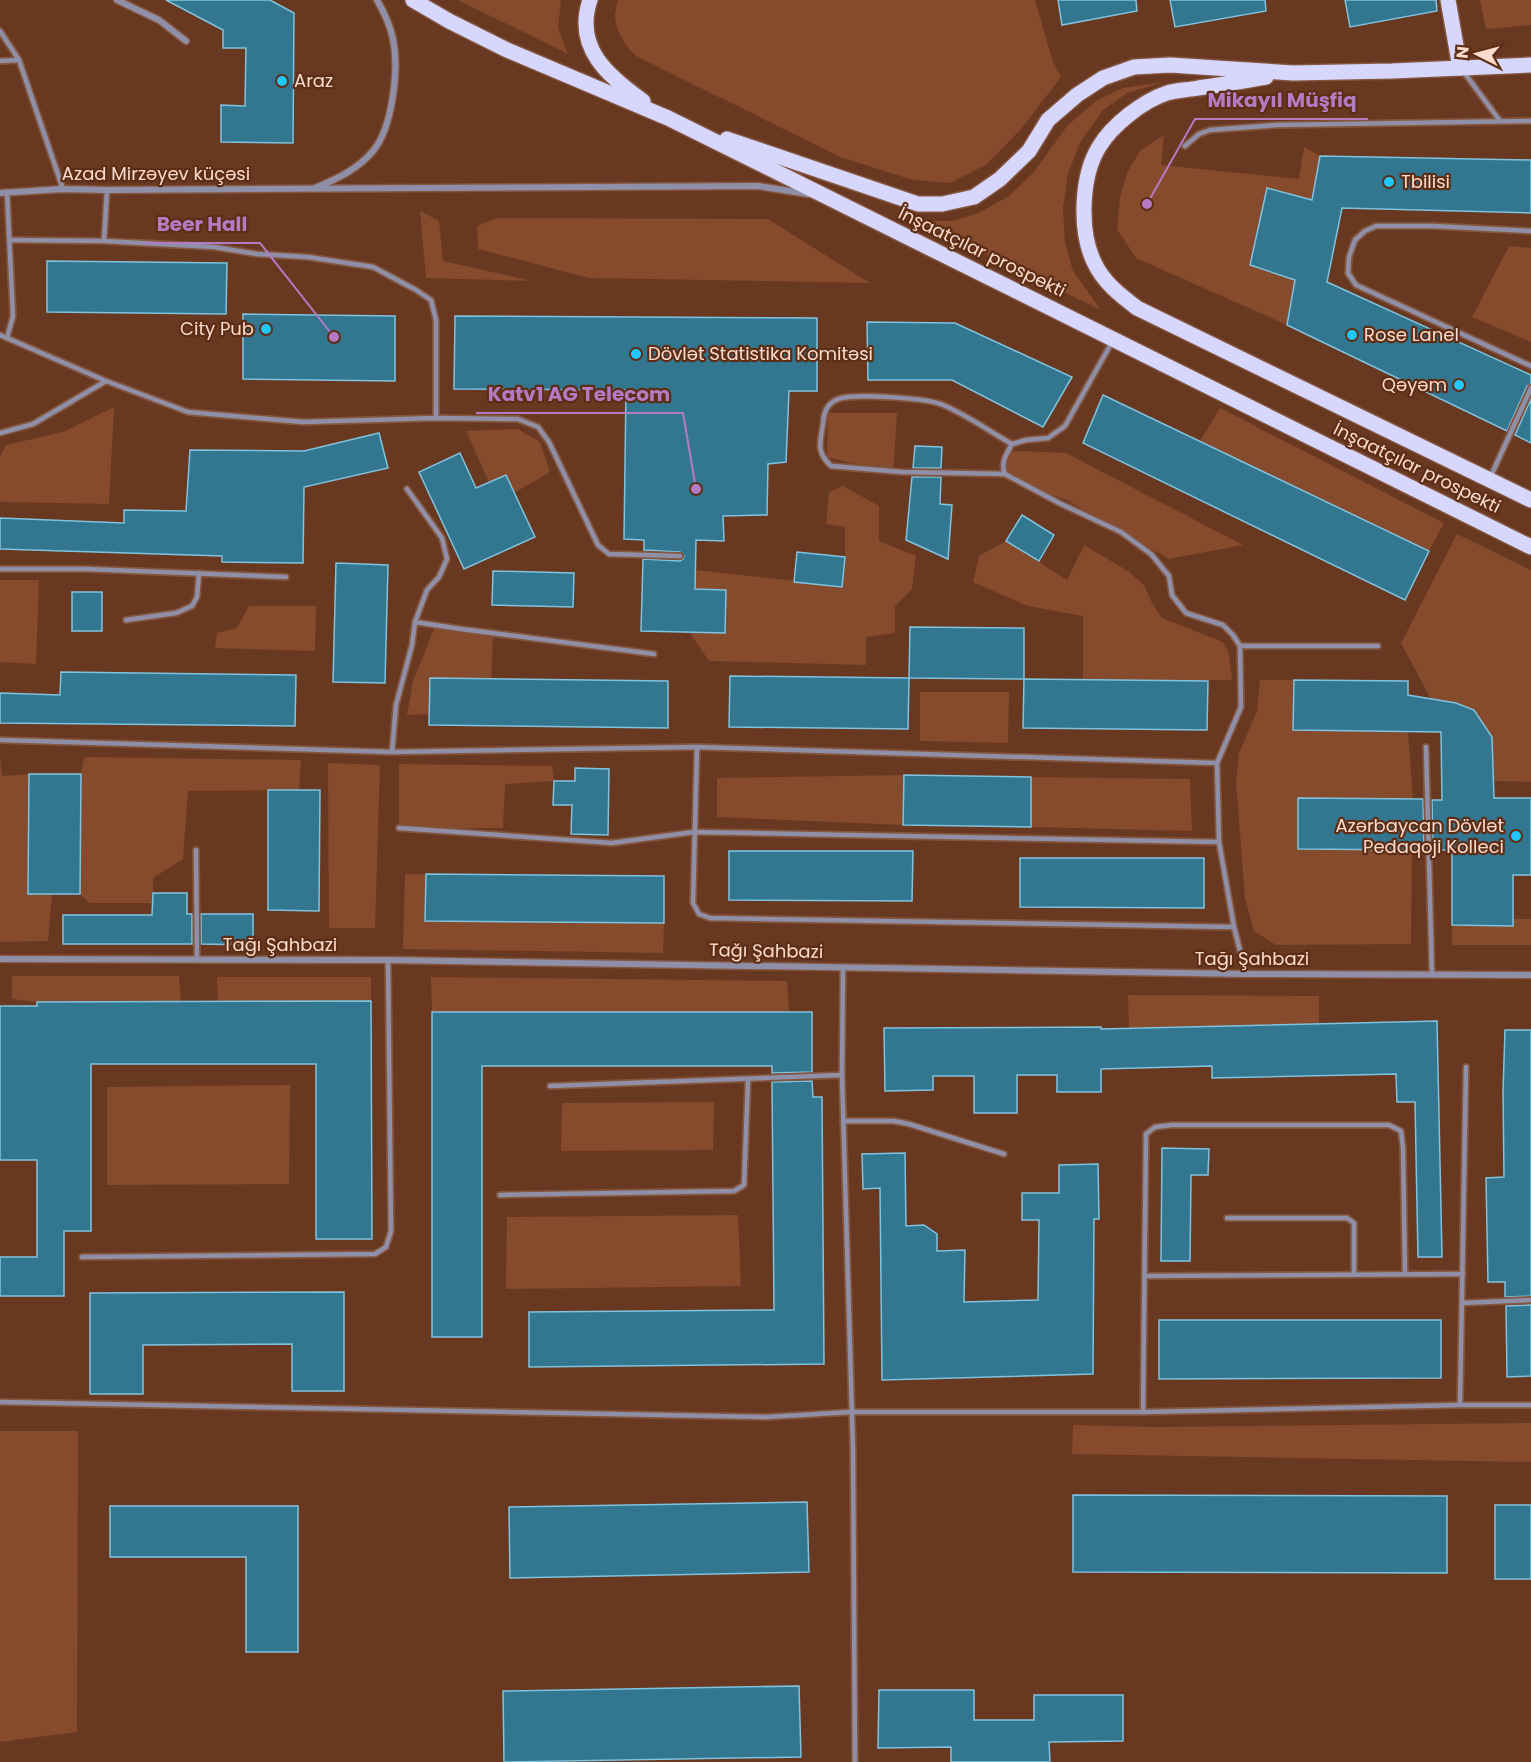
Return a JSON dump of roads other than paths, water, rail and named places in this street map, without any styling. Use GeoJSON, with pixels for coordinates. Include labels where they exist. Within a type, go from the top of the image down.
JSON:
{"type":"FeatureCollection","features":[{"type":"Feature","properties":{"kind":"main road","name":"İnşaatçılar prospekti"},"geometry":{"type":"LineString","coordinates":[[413,0],[505,49],[668,118],[1531,547]]}},
{"type":"Feature","properties":{"kind":"main road"},"geometry":{"type":"LineString","coordinates":[[590,0],[585,15],[585,29],[589,44],[599,63],[621,86],[668,118],[918,204],[942,204],[974,197],[1000,179],[1029,151],[1048,120],[1077,95],[1102,78],[1134,67],[1170,65],[1293,73],[1531,65]]}},
{"type":"Feature","properties":{"kind":"main road"},"geometry":{"type":"LineString","coordinates":[[1448,0],[1460,68]]}},
{"type":"Feature","properties":{"kind":"main road","name":"İnşaatçılar prospekti"},"geometry":{"type":"LineString","coordinates":[[1293,73],[1166,93],[1134,111],[1113,128],[1098,148],[1088,176],[1083,205],[1085,239],[1094,262],[1119,294],[1137,308],[1531,500]]}},
{"type":"Feature","properties":{"kind":"street"},"geometry":{"type":"LineString","coordinates":[[117,0],[159,20],[186,41]]}},
{"type":"Feature","properties":{"kind":"street"},"geometry":{"type":"LineString","coordinates":[[312,189],[338,179],[356,167],[374,150],[387,126],[392,102],[393,40],[386,15],[377,0]]}},
{"type":"Feature","properties":{"kind":"street","name":"Azad Mirzəyev küçəsi"},"geometry":{"type":"LineString","coordinates":[[4,192],[63,189],[758,186],[832,199]]}},
{"type":"Feature","properties":{"kind":"street","name":"Tağı Şahbazi"},"geometry":{"type":"LineString","coordinates":[[0,959],[388,960],[1246,974],[1531,975]]}},
{"type":"Feature","properties":{"kind":"lane"},"geometry":{"type":"LineString","coordinates":[[0,31],[19,60],[63,189]]}},
{"type":"Feature","properties":{"kind":"lane"},"geometry":{"type":"LineString","coordinates":[[0,60],[19,60]]}},
{"type":"Feature","properties":{"kind":"lane"},"geometry":{"type":"LineString","coordinates":[[1460,68],[1500,121]]}},
{"type":"Feature","properties":{"kind":"lane"},"geometry":{"type":"LineString","coordinates":[[1185,146],[1199,134],[1210,130],[1277,125],[1531,121]]}},
{"type":"Feature","properties":{"kind":"lane"},"geometry":{"type":"LineString","coordinates":[[105,241],[107,190]]}},
{"type":"Feature","properties":{"kind":"lane"},"geometry":{"type":"LineString","coordinates":[[4,192],[10,240],[13,316],[8,338]]}},
{"type":"Feature","properties":{"kind":"lane"},"geometry":{"type":"LineString","coordinates":[[1531,231],[1433,226],[1376,226],[1365,231],[1355,240],[1347,273],[1356,285],[1531,366]]}},
{"type":"Feature","properties":{"kind":"lane"},"geometry":{"type":"LineString","coordinates":[[10,240],[105,241],[214,247],[257,254],[308,257],[373,267],[430,300],[436,320],[436,418]]}},
{"type":"Feature","properties":{"kind":"lane"},"geometry":{"type":"LineString","coordinates":[[0,335],[106,381],[188,412],[303,422],[436,418],[518,419],[538,427],[549,442],[598,545],[609,554],[680,556]]}},
{"type":"Feature","properties":{"kind":"lane"},"geometry":{"type":"LineString","coordinates":[[1113,339],[1065,426],[1048,438],[1012,444],[942,404],[916,398],[848,396],[836,399],[825,410],[819,449],[824,460],[831,466],[902,472],[1005,474],[1121,532],[1150,554],[1169,576],[1172,595],[1186,613],[1223,625],[1233,634],[1240,646],[1241,707],[1217,763],[1219,842],[1234,927],[1246,974]]}},
{"type":"Feature","properties":{"kind":"lane"},"geometry":{"type":"LineString","coordinates":[[0,432],[33,424],[106,381]]}},
{"type":"Feature","properties":{"kind":"lane"},"geometry":{"type":"LineString","coordinates":[[1489,479],[1531,387]]}},
{"type":"Feature","properties":{"kind":"lane"},"geometry":{"type":"LineString","coordinates":[[1005,474],[1004,462],[1012,444]]}},
{"type":"Feature","properties":{"kind":"lane"},"geometry":{"type":"LineString","coordinates":[[392,752],[396,705],[416,622],[427,590],[439,577],[447,560],[442,538],[407,489]]}},
{"type":"Feature","properties":{"kind":"lane"},"geometry":{"type":"LineString","coordinates":[[0,569],[286,576]]}},
{"type":"Feature","properties":{"kind":"lane"},"geometry":{"type":"LineString","coordinates":[[126,620],[177,613],[192,606],[197,597],[199,573]]}},
{"type":"Feature","properties":{"kind":"lane"},"geometry":{"type":"LineString","coordinates":[[416,622],[654,654]]}},
{"type":"Feature","properties":{"kind":"lane"},"geometry":{"type":"LineString","coordinates":[[1240,646],[1378,646]]}},
{"type":"Feature","properties":{"kind":"lane"},"geometry":{"type":"LineString","coordinates":[[0,740],[392,752],[697,747],[1217,763]]}},
{"type":"Feature","properties":{"kind":"lane"},"geometry":{"type":"LineString","coordinates":[[697,747],[693,903],[699,914],[710,918],[1234,927]]}},
{"type":"Feature","properties":{"kind":"lane"},"geometry":{"type":"LineString","coordinates":[[1426,747],[1432,975]]}},
{"type":"Feature","properties":{"kind":"lane"},"geometry":{"type":"LineString","coordinates":[[399,828],[612,843],[694,832],[1219,842]]}},
{"type":"Feature","properties":{"kind":"lane"},"geometry":{"type":"LineString","coordinates":[[196,850],[197,959]]}},
{"type":"Feature","properties":{"kind":"lane"},"geometry":{"type":"LineString","coordinates":[[82,1257],[375,1254],[386,1247],[391,1232],[388,960]]}},
{"type":"Feature","properties":{"kind":"lane"},"geometry":{"type":"LineString","coordinates":[[843,968],[842,1075],[853,1462],[855,1762]]}},
{"type":"Feature","properties":{"kind":"lane"},"geometry":{"type":"LineString","coordinates":[[1460,1405],[1466,1067]]}},
{"type":"Feature","properties":{"kind":"lane"},"geometry":{"type":"LineString","coordinates":[[550,1086],[842,1075]]}},
{"type":"Feature","properties":{"kind":"lane"},"geometry":{"type":"LineString","coordinates":[[500,1195],[734,1191],[744,1185],[748,1080]]}},
{"type":"Feature","properties":{"kind":"lane"},"geometry":{"type":"LineString","coordinates":[[843,1121],[894,1121],[909,1124],[1004,1154]]}},
{"type":"Feature","properties":{"kind":"lane"},"geometry":{"type":"LineString","coordinates":[[1143,1412],[1146,1134],[1155,1126],[1389,1125],[1401,1131],[1405,1274]]}},
{"type":"Feature","properties":{"kind":"lane"},"geometry":{"type":"LineString","coordinates":[[1227,1218],[1347,1218],[1354,1223],[1354,1274]]}},
{"type":"Feature","properties":{"kind":"lane"},"geometry":{"type":"LineString","coordinates":[[1144,1276],[1463,1274]]}},
{"type":"Feature","properties":{"kind":"lane"},"geometry":{"type":"LineString","coordinates":[[1462,1303],[1531,1300]]}},
{"type":"Feature","properties":{"kind":"lane"},"geometry":{"type":"LineString","coordinates":[[0,1402],[767,1417],[851,1412],[1143,1412],[1531,1405]]}},
{"type":"Feature","properties":{"kind":"place","name":"Araz"},"geometry":{"type":"Point","coordinates":[282,81]}},
{"type":"Feature","properties":{"kind":"place","name":"Tbilisi"},"geometry":{"type":"Point","coordinates":[1389,182]}},
{"type":"Feature","properties":{"kind":"place","name":"Mikayıl Müşfiq"},"geometry":{"type":"Point","coordinates":[1147,204]}},
{"type":"Feature","properties":{"kind":"place","name":"City Pub"},"geometry":{"type":"Point","coordinates":[266,329]}},
{"type":"Feature","properties":{"kind":"place","name":"Rose Lanel"},"geometry":{"type":"Point","coordinates":[1352,335]}},
{"type":"Feature","properties":{"kind":"place","name":"Beer Hall"},"geometry":{"type":"Point","coordinates":[334,337]}},
{"type":"Feature","properties":{"kind":"place","name":"Dövlət Statistika Komitəsi"},"geometry":{"type":"Point","coordinates":[636,354]}},
{"type":"Feature","properties":{"kind":"place","name":"Qəyəm"},"geometry":{"type":"Point","coordinates":[1459,385]}},
{"type":"Feature","properties":{"kind":"place","name":"Katv1 AG Telecom"},"geometry":{"type":"Point","coordinates":[696,489]}},
{"type":"Feature","properties":{"kind":"place","name":"Azərbaycan Dövlət Pedaqoji Kolleci"},"geometry":{"type":"Point","coordinates":[1516,836]}}]}
